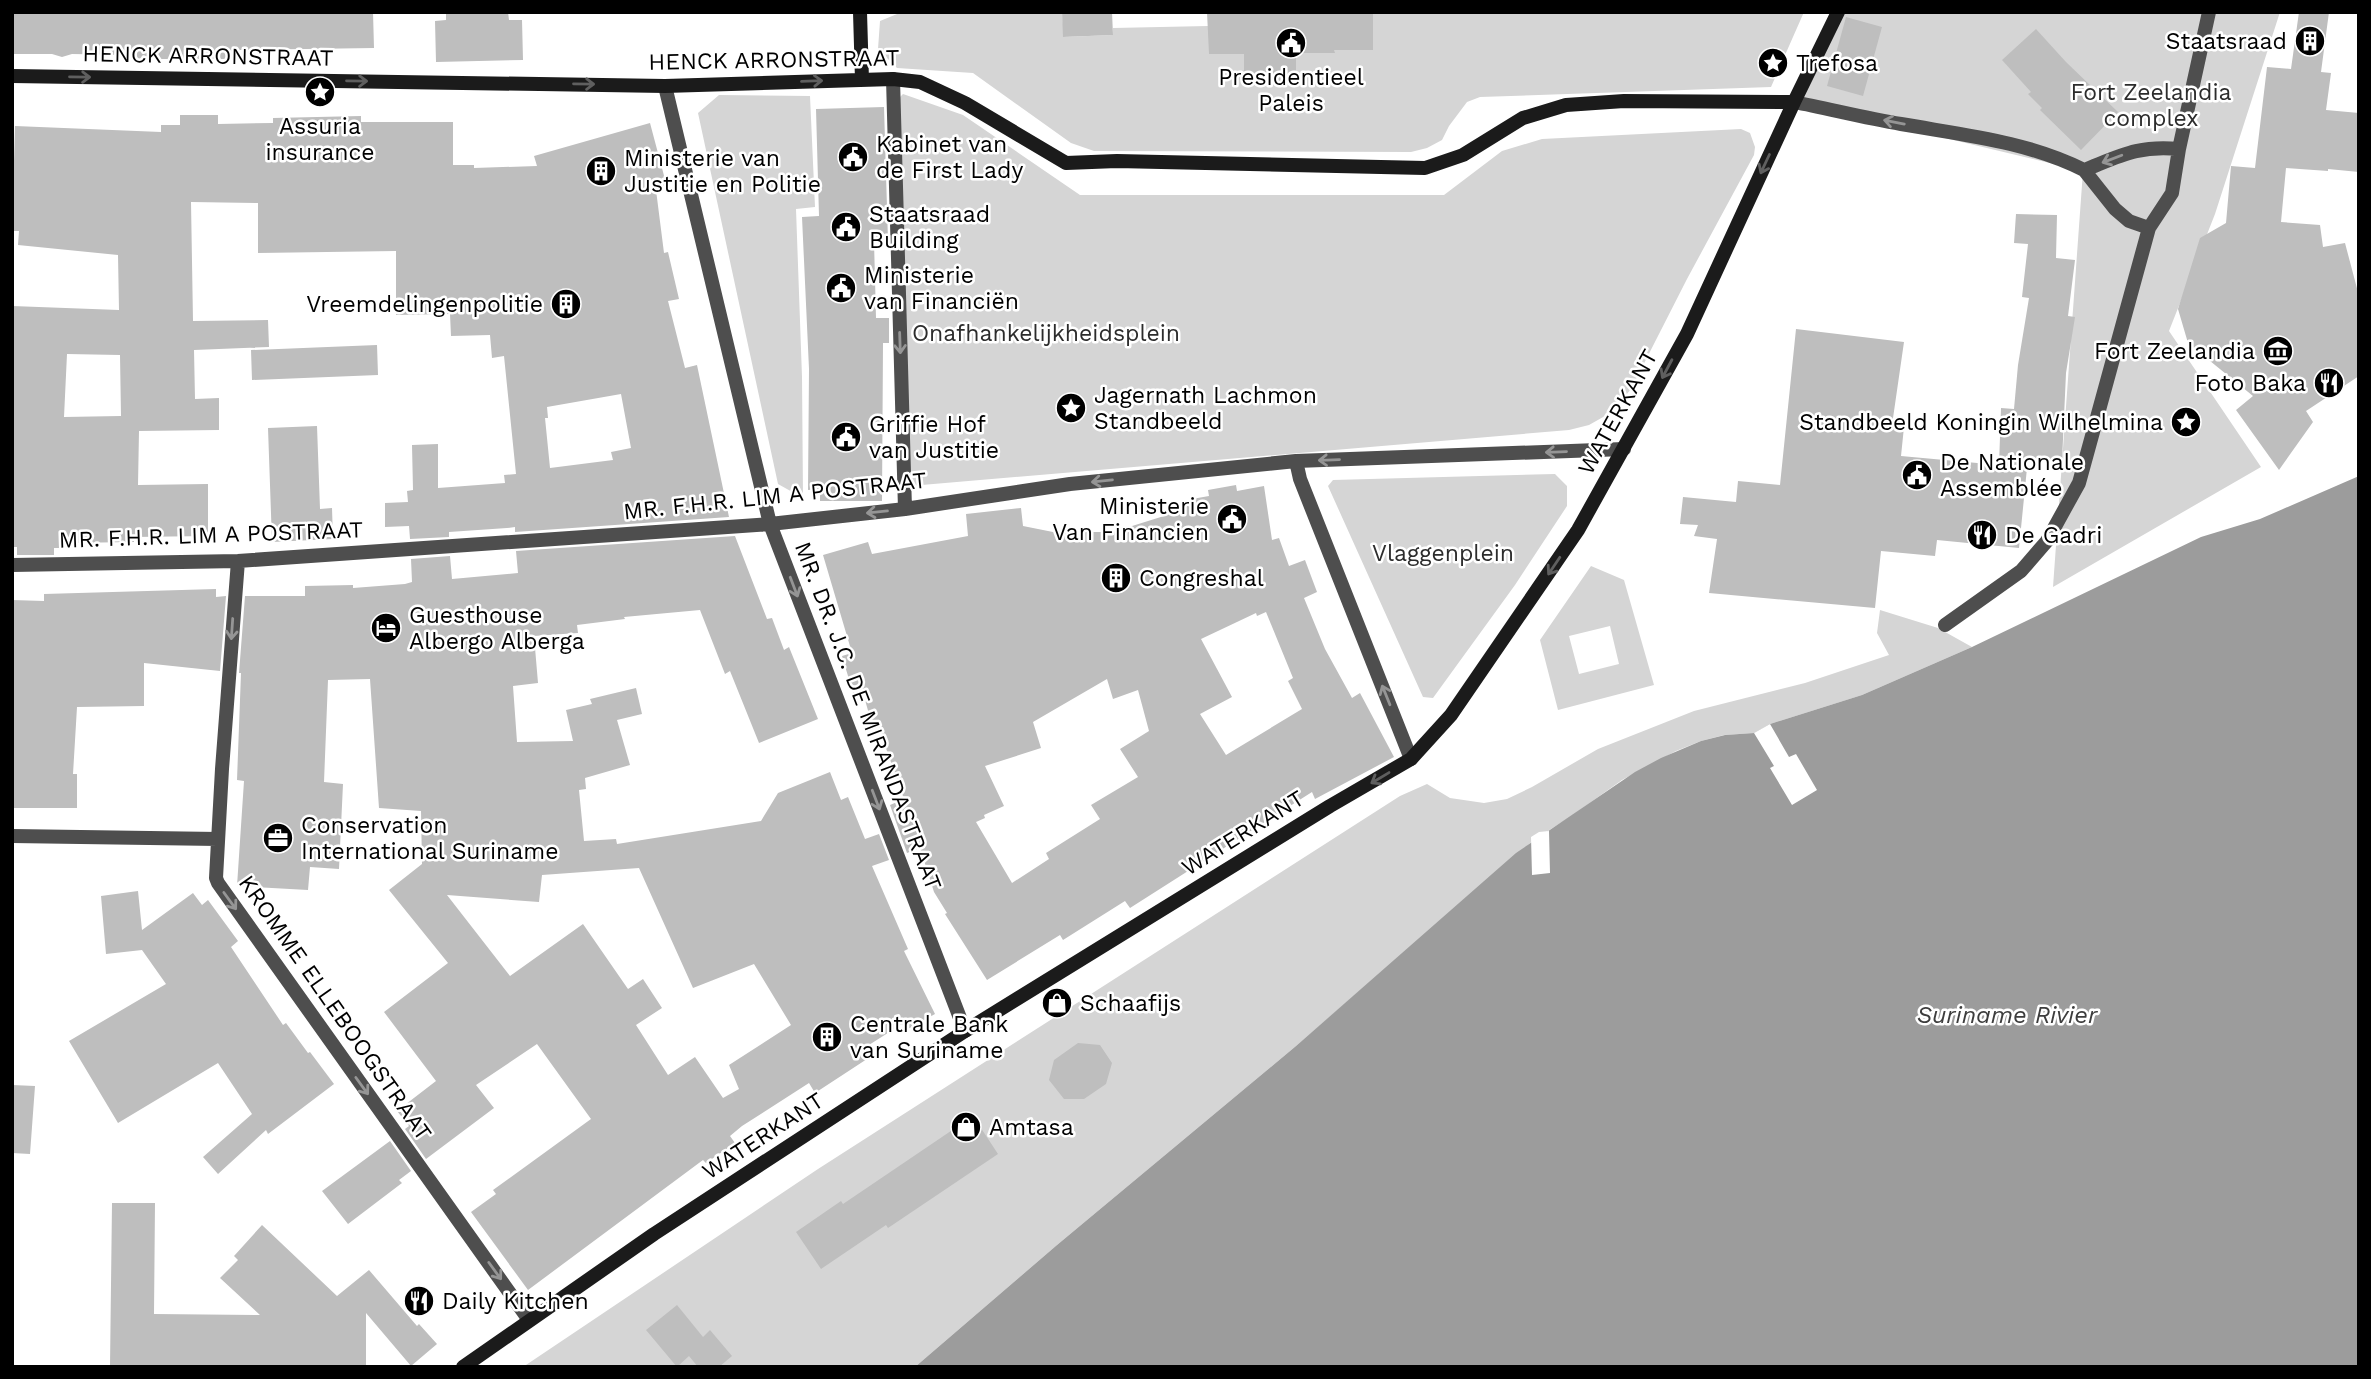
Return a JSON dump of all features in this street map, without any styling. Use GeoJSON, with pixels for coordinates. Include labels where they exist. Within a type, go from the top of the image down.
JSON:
{"type":"FeatureCollection","features":[{"type":"Feature","properties":{"kind":"main road"},"geometry":{"type":"LineString","coordinates":[[860,12],[862,80]]}},
{"type":"Feature","properties":{"kind":"main road","name":"WATERKANT"},"geometry":{"type":"LineString","coordinates":[[463,1367],[654,1234],[965,1031],[1411,759],[1451,715],[1578,530],[1687,334],[1794,102],[1839,12]]}},
{"type":"Feature","properties":{"kind":"main road","name":"HENCK ARRONSTRAAT"},"geometry":{"type":"LineString","coordinates":[[12,76],[665,86],[893,79],[920,82],[965,103],[1066,163],[1117,161],[1425,168],[1463,155],[1523,118],[1566,105],[1624,101],[1794,102]]}},
{"type":"Feature","properties":{"kind":"street"},"geometry":{"type":"LineString","coordinates":[[1945,625],[2021,571],[2047,541],[2079,483],[2149,228],[2172,193],[2209,12]]}},
{"type":"Feature","properties":{"kind":"street"},"geometry":{"type":"LineString","coordinates":[[893,79],[905,509]]}},
{"type":"Feature","properties":{"kind":"street","name":"MR. DR. J.C. DE MIRANDASTRAAT"},"geometry":{"type":"LineString","coordinates":[[665,86],[769,524],[965,1031]]}},
{"type":"Feature","properties":{"kind":"street"},"geometry":{"type":"LineString","coordinates":[[1794,102],[1900,124],[1989,138],[2056,156],[2084,170],[2129,222],[2149,228]]}},
{"type":"Feature","properties":{"kind":"street"},"geometry":{"type":"LineString","coordinates":[[2084,170],[2139,149],[2179,149]]}},
{"type":"Feature","properties":{"kind":"street","name":"MR. F.H.R. LIM A POSTRAAT"},"geometry":{"type":"LineString","coordinates":[[12,565],[238,561],[769,524],[905,509],[1070,484],[1296,461],[1624,449]]}},
{"type":"Feature","properties":{"kind":"street"},"geometry":{"type":"LineString","coordinates":[[1296,461],[1300,479],[1411,759]]}},
{"type":"Feature","properties":{"kind":"street","name":"KROMME ELLEBOOGSTRAAT"},"geometry":{"type":"LineString","coordinates":[[238,561],[216,878],[530,1320]]}},
{"type":"Feature","properties":{"kind":"street"},"geometry":{"type":"LineString","coordinates":[[12,836],[218,839]]}},
{"type":"Feature","properties":{"kind":"green space"},"geometry":{"type":"Polygon","coordinates":[[[902,12],[1062,12],[1064,37],[1113,35],[1113,28],[1208,26],[1244,54],[1296,82],[1296,53],[1373,49],[1373,12],[1804,12],[1771,87],[1480,97],[1467,102],[1442,140],[1411,152],[1094,151],[1071,143],[973,73],[897,68],[878,49],[880,21],[902,12]]]}},
{"type":"Feature","properties":{"kind":"green space","name":"Fort Zeelandia complex"},"geometry":{"type":"Polygon","coordinates":[[[1838,12],[2280,12],[2215,214],[2169,331],[2261,467],[2053,587],[2083,171],[1794,102],[1838,12]]]}},
{"type":"Feature","properties":{"kind":"green space","name":"Onafhankelijkheidsplein"},"geometry":{"type":"Polygon","coordinates":[[[903,94],[963,115],[1080,195],[1444,195],[1502,151],[1542,139],[1741,129],[1750,133],[1755,147],[1754,155],[1631,389],[1612,412],[1589,425],[1569,430],[910,486],[898,99],[903,94]]]}},
{"type":"Feature","properties":{"kind":"green space"},"geometry":{"type":"Polygon","coordinates":[[[719,95],[810,96],[815,207],[796,209],[803,498],[778,484],[698,113],[719,95]]]}},
{"type":"Feature","properties":{"kind":"green space","name":"Vlaggenplein"},"geometry":{"type":"Polygon","coordinates":[[[1555,474],[1567,486],[1567,506],[1515,585],[1433,698],[1423,697],[1328,486],[1333,480],[1555,474]]]}},
{"type":"Feature","properties":{"kind":"green space"},"geometry":{"type":"Polygon","coordinates":[[[1591,566],[1624,580],[1654,685],[1558,710],[1540,640],[1591,566]],[[1610,626],[1569,636],[1579,674],[1619,664],[1610,626]]]}},
{"type":"Feature","properties":{"kind":"green space"},"geometry":{"type":"Polygon","coordinates":[[[1880,610],[1938,628],[1972,647],[1862,695],[1770,724],[1754,733],[1724,735],[1676,751],[1622,780],[1535,839],[1296,1046],[915,1367],[523,1367],[818,1169],[1400,796],[1427,784],[1450,798],[1484,803],[1507,799],[1598,749],[1694,711],[1805,683],[1889,655],[1877,633],[1880,610]]]}},
{"type":"Feature","properties":{"kind":"water","name":"Suriname Rivier"},"geometry":{"type":"Polygon","coordinates":[[[2359,476],[2359,1367],[915,1367],[1296,1046],[1516,853],[1635,772],[1701,741],[1725,735],[1754,733],[1770,724],[1862,695],[1972,647],[2201,537],[2260,519],[2359,476]]]}},
{"type":"Feature","properties":{"kind":"pier"},"geometry":{"type":"Polygon","coordinates":[[[1770,724],[1789,757],[1796,754],[1817,790],[1792,805],[1770,768],[1774,766],[1754,733],[1770,724]]]}},
{"type":"Feature","properties":{"kind":"pier"},"geometry":{"type":"Polygon","coordinates":[[[1549,831],[1550,873],[1532,875],[1531,837],[1539,832],[1549,831]]]}},
{"type":"Feature","properties":{"kind":"building"},"geometry":{"type":"Polygon","coordinates":[[[12,12],[373,12],[374,48],[240,50],[240,59],[126,59],[126,55],[72,54],[62,57],[52,54],[12,54],[12,12]]]}},
{"type":"Feature","properties":{"kind":"building"},"geometry":{"type":"Polygon","coordinates":[[[446,12],[508,12],[509,20],[522,20],[523,60],[436,62],[435,21],[446,20],[446,12]]]}},
{"type":"Feature","properties":{"kind":"building"},"geometry":{"type":"Polygon","coordinates":[[[1062,12],[1112,12],[1113,35],[1063,37],[1062,12]]]}},
{"type":"Feature","properties":{"kind":"building","name":"Presidentieel Paleis"},"geometry":{"type":"Polygon","coordinates":[[[1207,12],[1373,12],[1373,50],[1296,53],[1296,83],[1244,83],[1244,54],[1209,54],[1207,12]]]}},
{"type":"Feature","properties":{"kind":"building","name":"Fort Zeelandia"},"geometry":{"type":"Polygon","coordinates":[[[2299,12],[2329,12],[2321,72],[2331,73],[2326,110],[2359,113],[2359,172],[2286,168],[2281,222],[2320,225],[2323,247],[2345,243],[2359,296],[2359,376],[2306,411],[2313,422],[2279,470],[2236,410],[2253,396],[2188,343],[2178,309],[2200,238],[2226,223],[2231,166],[2255,168],[2267,67],[2291,69],[2299,12]]]}},
{"type":"Feature","properties":{"kind":"building"},"geometry":{"type":"Polygon","coordinates":[[[1846,17],[1882,27],[1863,96],[1827,86],[1846,17]]]}},
{"type":"Feature","properties":{"kind":"building"},"geometry":{"type":"Polygon","coordinates":[[[2036,29],[2118,112],[2081,150],[2040,110],[2042,108],[2028,94],[2031,92],[2002,60],[2036,29]]]}},
{"type":"Feature","properties":{"kind":"building"},"geometry":{"type":"Polygon","coordinates":[[[884,107],[888,241],[874,241],[876,318],[889,318],[889,343],[883,343],[882,501],[820,501],[820,489],[808,490],[809,369],[802,217],[819,216],[816,109],[884,107]]]}},
{"type":"Feature","properties":{"kind":"building"},"geometry":{"type":"Polygon","coordinates":[[[180,115],[218,115],[218,124],[273,123],[273,118],[361,116],[361,122],[453,122],[453,165],[474,165],[474,168],[537,166],[534,156],[650,123],[667,187],[656,190],[664,253],[668,252],[679,299],[668,301],[685,368],[697,365],[729,517],[515,532],[515,527],[449,532],[449,537],[410,539],[409,526],[385,527],[385,503],[408,502],[407,491],[413,490],[412,445],[438,444],[438,488],[505,483],[504,475],[516,474],[504,356],[492,358],[490,335],[451,336],[450,314],[396,315],[396,251],[258,253],[258,203],[191,202],[193,321],[268,320],[269,347],[194,350],[195,399],[219,398],[219,430],[139,431],[138,485],[208,484],[208,536],[134,537],[134,542],[68,543],[68,548],[54,548],[54,555],[17,555],[17,547],[12,547],[12,306],[119,310],[118,255],[18,245],[19,231],[12,231],[15,126],[161,132],[161,125],[180,125],[180,115]],[[67,354],[64,417],[121,416],[120,355],[67,354]],[[621,394],[547,407],[548,418],[545,418],[550,468],[613,460],[611,452],[631,448],[621,394]]]}},
{"type":"Feature","properties":{"kind":"building","name":"De Nationale Assemblée"},"geometry":{"type":"Polygon","coordinates":[[[2016,214],[2057,215],[2056,258],[2075,260],[2068,316],[2075,317],[2066,373],[2062,461],[2028,458],[2019,548],[1937,540],[1935,556],[1881,551],[1875,608],[1709,593],[1717,539],[1694,536],[1698,525],[1680,524],[1683,497],[1736,502],[1738,481],[1780,485],[1796,329],[1904,342],[1892,425],[1904,427],[1901,456],[1999,465],[2001,408],[2014,409],[2029,298],[2022,297],[2028,244],[2014,243],[2016,214]]]}},
{"type":"Feature","properties":{"kind":"building"},"geometry":{"type":"Polygon","coordinates":[[[377,345],[378,375],[252,380],[251,350],[377,345]]]}},
{"type":"Feature","properties":{"kind":"building"},"geometry":{"type":"Polygon","coordinates":[[[317,426],[320,509],[332,508],[333,539],[272,542],[268,428],[317,426]]]}},
{"type":"Feature","properties":{"kind":"building"},"geometry":{"type":"Polygon","coordinates":[[[1236,485],[1237,491],[1264,486],[1272,540],[1279,538],[1289,566],[1305,560],[1317,592],[1304,598],[1325,649],[1352,698],[1360,693],[1394,757],[1315,799],[1312,792],[1130,908],[1125,901],[1063,940],[1060,935],[987,980],[945,914],[947,913],[934,892],[920,848],[907,853],[890,805],[904,799],[876,720],[871,721],[863,693],[854,696],[842,656],[852,653],[823,555],[868,542],[872,554],[968,536],[966,514],[1021,508],[1023,526],[1053,532],[1113,532],[1164,516],[1192,502],[1192,499],[1209,496],[1208,490],[1236,485]],[[1266,612],[1257,616],[1256,613],[1201,639],[1232,697],[1200,714],[1226,755],[1302,709],[1288,681],[1293,678],[1266,612]],[[1107,679],[1033,722],[1041,748],[985,766],[1004,806],[984,815],[985,818],[976,822],[1012,883],[1049,859],[1046,853],[1100,819],[1091,805],[1138,777],[1120,749],[1149,731],[1138,690],[1113,699],[1107,679]]]}},
{"type":"Feature","properties":{"kind":"building"},"geometry":{"type":"Polygon","coordinates":[[[735,536],[767,619],[772,618],[784,650],[789,647],[818,719],[759,743],[730,671],[725,674],[700,610],[624,617],[625,619],[577,625],[578,633],[534,636],[538,683],[513,686],[517,742],[573,741],[566,710],[592,704],[590,699],[636,688],[642,714],[617,720],[630,765],[585,778],[586,789],[579,790],[584,841],[616,839],[617,844],[761,821],[778,793],[830,772],[841,800],[848,797],[865,839],[879,834],[889,860],[872,866],[908,949],[904,951],[935,1014],[906,1030],[902,1024],[861,1050],[867,1059],[815,1093],[809,1083],[742,1126],[730,1136],[735,1143],[706,1163],[703,1160],[528,1290],[471,1212],[496,1194],[493,1190],[591,1119],[537,1044],[476,1085],[494,1108],[426,1159],[405,1129],[409,1126],[397,1111],[436,1081],[384,1012],[448,963],[389,890],[422,864],[421,811],[379,808],[370,679],[328,680],[324,782],[343,784],[339,869],[310,867],[308,890],[237,886],[244,781],[237,780],[239,673],[245,596],[305,596],[305,586],[353,585],[353,588],[405,584],[412,582],[411,559],[450,556],[452,579],[518,573],[516,551],[735,536]],[[639,868],[542,875],[539,902],[447,895],[510,976],[583,924],[628,989],[643,979],[662,1008],[636,1025],[668,1075],[695,1057],[723,1098],[739,1089],[729,1065],[791,1025],[754,964],[693,988],[639,868]]]}},
{"type":"Feature","properties":{"kind":"building"},"geometry":{"type":"Polygon","coordinates":[[[216,589],[216,597],[226,596],[220,671],[144,663],[144,706],[77,707],[73,774],[77,774],[77,808],[12,808],[12,600],[44,601],[44,594],[216,589]]]}},
{"type":"Feature","properties":{"kind":"building"},"geometry":{"type":"Polygon","coordinates":[[[138,891],[142,930],[193,893],[202,905],[208,900],[238,941],[231,947],[283,1025],[286,1023],[334,1084],[268,1134],[266,1130],[218,1174],[203,1157],[252,1114],[218,1063],[118,1123],[69,1041],[166,984],[142,950],[106,954],[101,896],[138,891]]]}},
{"type":"Feature","properties":{"kind":"building"},"geometry":{"type":"Polygon","coordinates":[[[1078,1043],[1100,1045],[1112,1063],[1106,1084],[1084,1099],[1064,1099],[1049,1080],[1054,1060],[1078,1043]]]}},
{"type":"Feature","properties":{"kind":"building"},"geometry":{"type":"Polygon","coordinates":[[[12,1085],[35,1086],[30,1154],[12,1153],[12,1085]]]}},
{"type":"Feature","properties":{"kind":"building"},"geometry":{"type":"Polygon","coordinates":[[[973,1116],[998,1154],[888,1228],[886,1225],[821,1269],[796,1232],[841,1201],[843,1204],[973,1116]]]}},
{"type":"Feature","properties":{"kind":"building"},"geometry":{"type":"Polygon","coordinates":[[[390,1141],[411,1171],[399,1180],[402,1183],[348,1224],[322,1191],[390,1141]]]}},
{"type":"Feature","properties":{"kind":"building"},"geometry":{"type":"Polygon","coordinates":[[[112,1203],[155,1203],[154,1314],[260,1315],[220,1278],[238,1260],[234,1256],[262,1225],[337,1296],[369,1270],[417,1326],[419,1324],[437,1344],[411,1366],[366,1313],[366,1367],[110,1367],[112,1203]]]}},
{"type":"Feature","properties":{"kind":"building"},"geometry":{"type":"Polygon","coordinates":[[[677,1305],[703,1337],[710,1330],[732,1356],[719,1367],[698,1367],[689,1356],[677,1367],[646,1330],[677,1305]]]}},
{"type":"Feature","properties":{"kind":"place","name":"Staatsraad"},"geometry":{"type":"Point","coordinates":[2310,41]}},
{"type":"Feature","properties":{"kind":"place","name":"Presidentieel Paleis"},"geometry":{"type":"Point","coordinates":[1291,43]}},
{"type":"Feature","properties":{"kind":"place","name":"Trefosa"},"geometry":{"type":"Point","coordinates":[1773,63]}},
{"type":"Feature","properties":{"kind":"place","name":"Assuria insurance"},"geometry":{"type":"Point","coordinates":[320,92]}},
{"type":"Feature","properties":{"kind":"place","name":"Kabinet van de First Lady"},"geometry":{"type":"Point","coordinates":[853,157]}},
{"type":"Feature","properties":{"kind":"place","name":"Ministerie van Justitie en Politie"},"geometry":{"type":"Point","coordinates":[601,171]}},
{"type":"Feature","properties":{"kind":"place","name":"Staatsraad Building"},"geometry":{"type":"Point","coordinates":[846,227]}},
{"type":"Feature","properties":{"kind":"place","name":"Ministerie van Financiën"},"geometry":{"type":"Point","coordinates":[841,288]}},
{"type":"Feature","properties":{"kind":"place","name":"Vreemdelingenpolitie"},"geometry":{"type":"Point","coordinates":[566,304]}},
{"type":"Feature","properties":{"kind":"place","name":"Fort Zeelandia"},"geometry":{"type":"Point","coordinates":[2278,351]}},
{"type":"Feature","properties":{"kind":"place","name":"Foto Baka"},"geometry":{"type":"Point","coordinates":[2329,383]}},
{"type":"Feature","properties":{"kind":"place","name":"Jagernath Lachmon Standbeeld"},"geometry":{"type":"Point","coordinates":[1071,408]}},
{"type":"Feature","properties":{"kind":"place","name":"Standbeeld Koningin Wilhelmina"},"geometry":{"type":"Point","coordinates":[2186,422]}},
{"type":"Feature","properties":{"kind":"place","name":"Griffie Hof van Justitie"},"geometry":{"type":"Point","coordinates":[846,437]}},
{"type":"Feature","properties":{"kind":"place","name":"De Nationale Assemblée"},"geometry":{"type":"Point","coordinates":[1917,475]}},
{"type":"Feature","properties":{"kind":"place","name":"Ministerie Van Financien"},"geometry":{"type":"Point","coordinates":[1232,519]}},
{"type":"Feature","properties":{"kind":"place","name":"De Gadri"},"geometry":{"type":"Point","coordinates":[1982,535]}},
{"type":"Feature","properties":{"kind":"place","name":"Congreshal"},"geometry":{"type":"Point","coordinates":[1116,578]}},
{"type":"Feature","properties":{"kind":"place","name":"Guesthouse Albergo Alberga"},"geometry":{"type":"Point","coordinates":[386,628]}},
{"type":"Feature","properties":{"kind":"place","name":"Conservation International Suriname"},"geometry":{"type":"Point","coordinates":[278,838]}},
{"type":"Feature","properties":{"kind":"place","name":"Schaafijs"},"geometry":{"type":"Point","coordinates":[1057,1003]}},
{"type":"Feature","properties":{"kind":"place","name":"Centrale Bank van Suriname"},"geometry":{"type":"Point","coordinates":[827,1037]}},
{"type":"Feature","properties":{"kind":"place","name":"Amtasa"},"geometry":{"type":"Point","coordinates":[966,1127]}},
{"type":"Feature","properties":{"kind":"place","name":"Daily Kitchen"},"geometry":{"type":"Point","coordinates":[419,1301]}}]}
